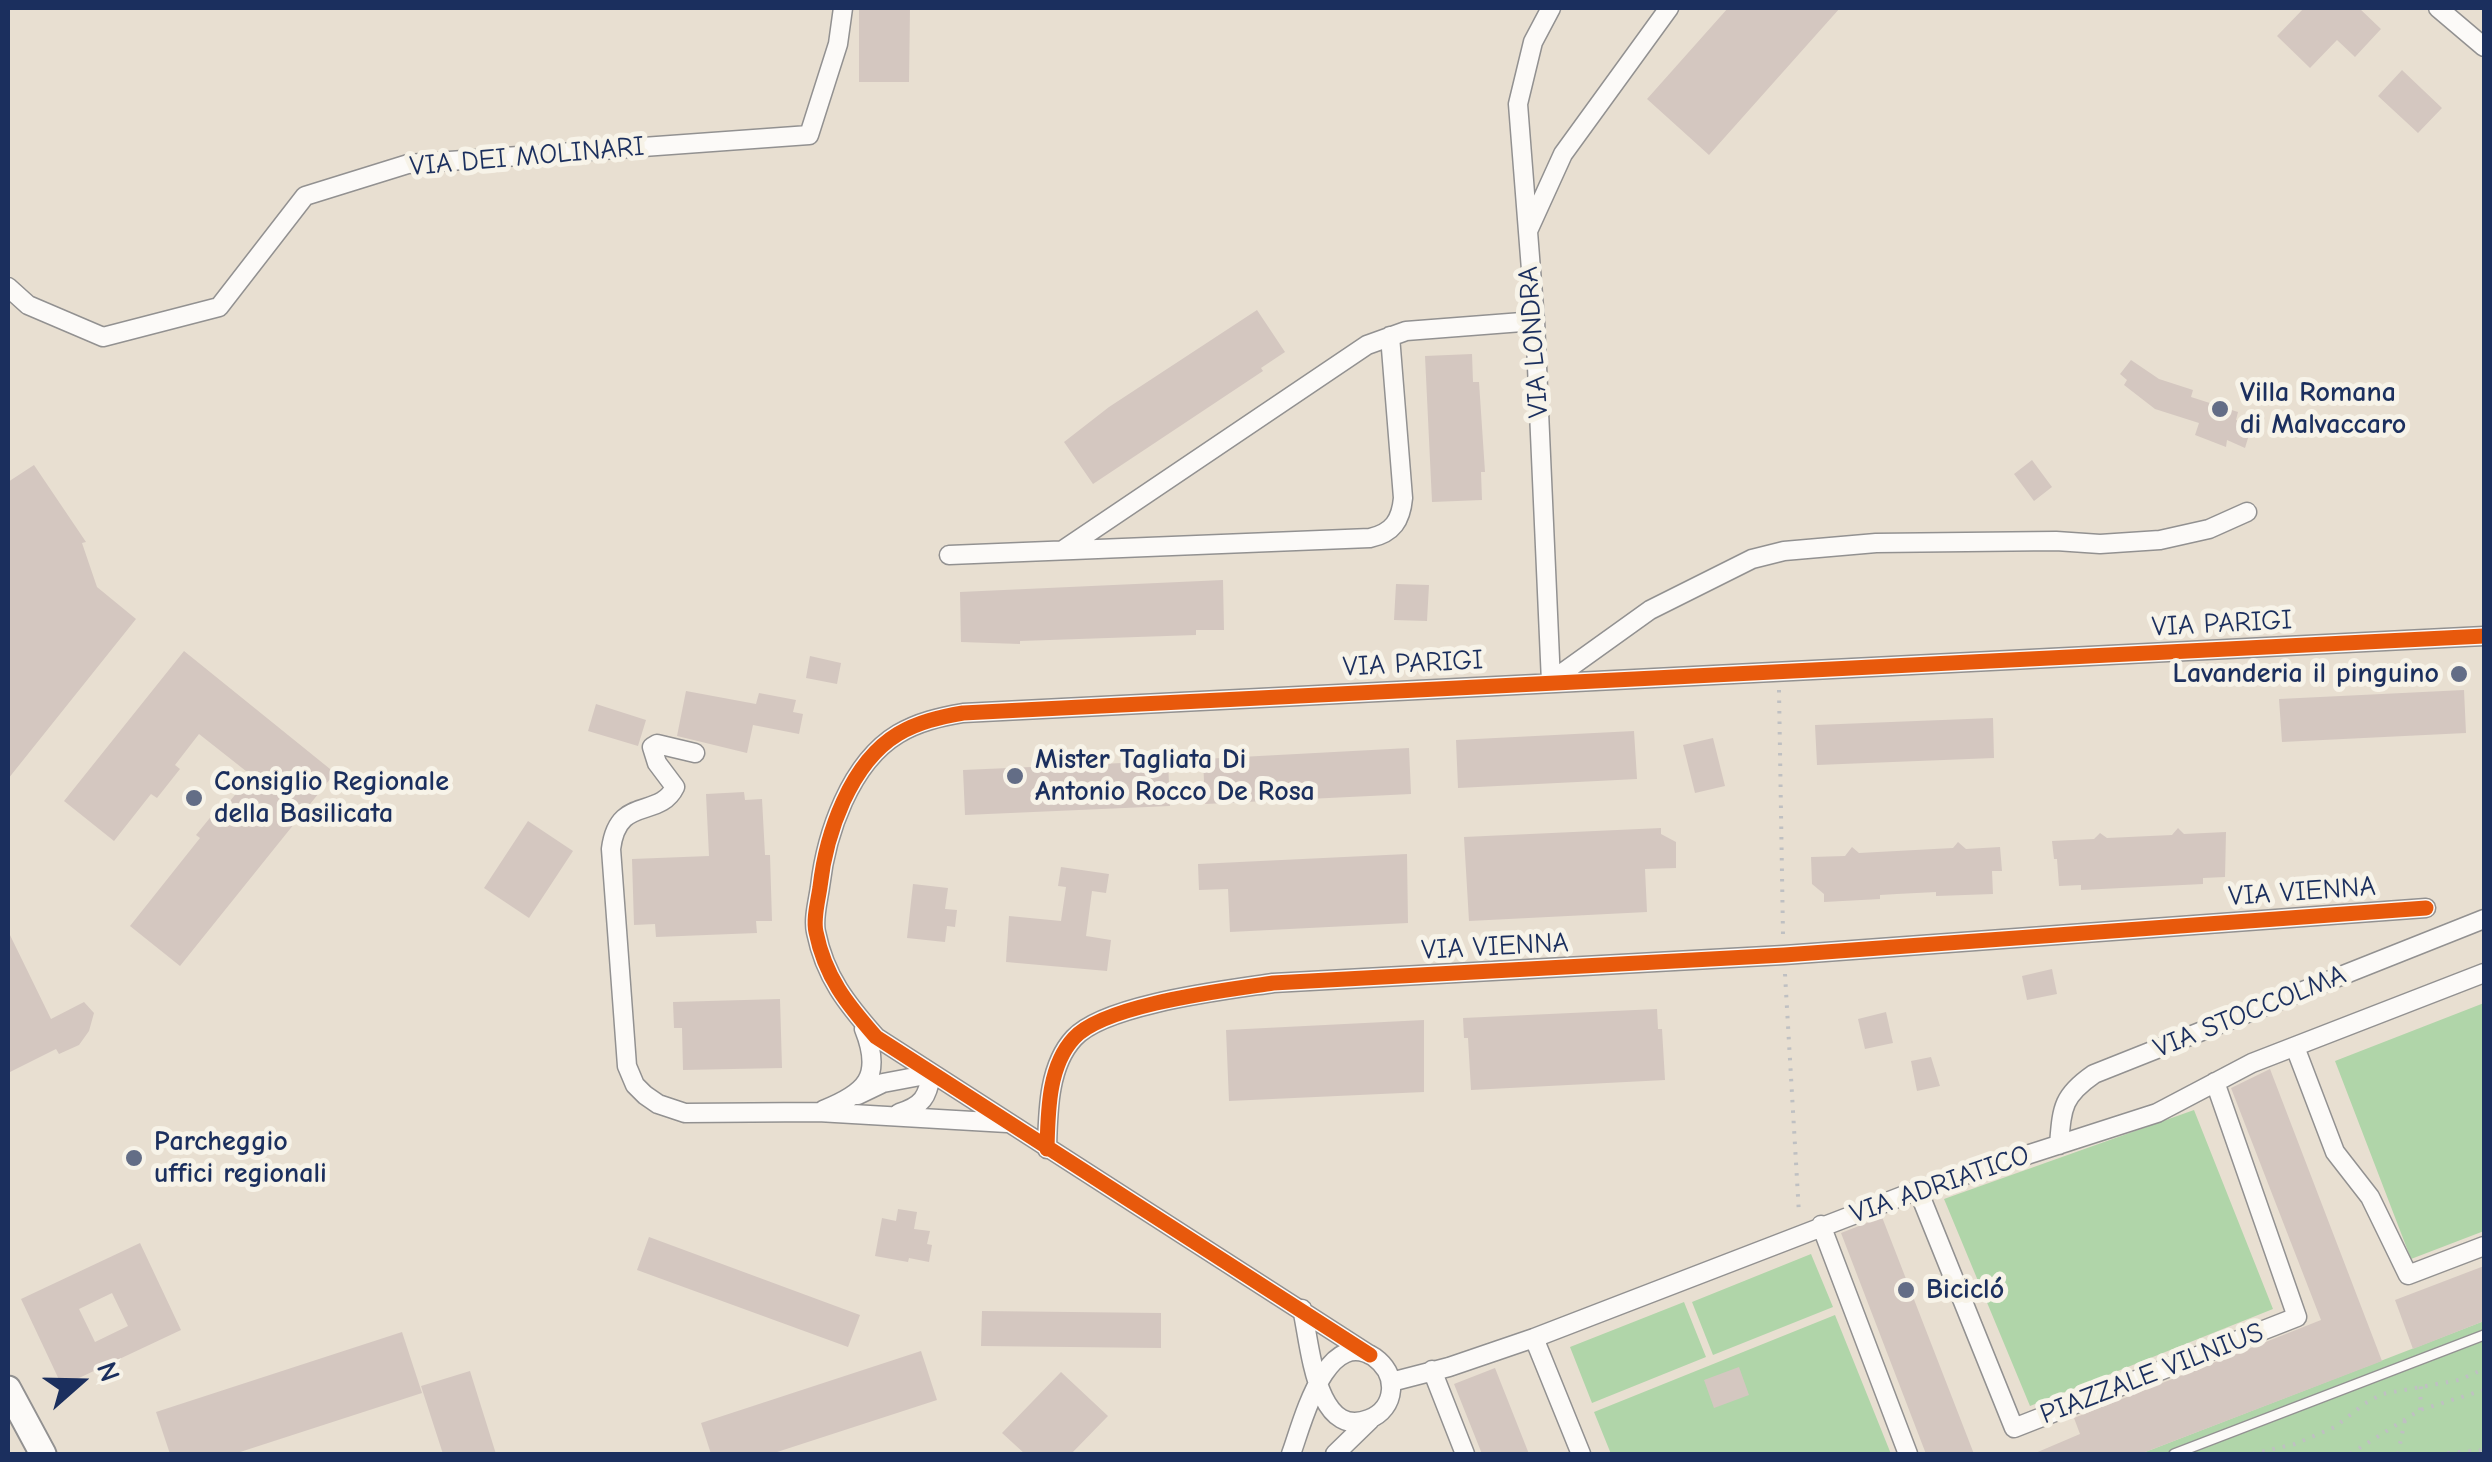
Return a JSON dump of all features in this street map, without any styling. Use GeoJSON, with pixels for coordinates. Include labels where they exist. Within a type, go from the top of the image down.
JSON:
{"type":"FeatureCollection","features":[{"type":"Feature","properties":{"kind":"street","name":"VIA DEI MOLINARI"},"geometry":{"type":"LineString","coordinates":[[8,287],[28,304],[103,337],[218,306],[305,196],[408,164],[809,136],[838,44],[843,8]]}},
{"type":"Feature","properties":{"kind":"street","name":"VIA LONDRA"},"geometry":{"type":"LineString","coordinates":[[1550,8],[1533,42],[1518,104],[1534,321],[1551,682]]}},
{"type":"Feature","properties":{"kind":"street"},"geometry":{"type":"LineString","coordinates":[[1526,236],[1563,154],[1669,8]]}},
{"type":"Feature","properties":{"kind":"street"},"geometry":{"type":"LineString","coordinates":[[2438,8],[2484,47]]}},
{"type":"Feature","properties":{"kind":"street"},"geometry":{"type":"LineString","coordinates":[[1063,550],[1367,345],[1430,328],[1534,321]]}},
{"type":"Feature","properties":{"kind":"street"},"geometry":{"type":"LineString","coordinates":[[949,555],[1384,535],[1401,517],[1403,498],[1390,336]]}},
{"type":"Feature","properties":{"kind":"street"},"geometry":{"type":"LineString","coordinates":[[1551,682],[1650,610],[1752,559],[1784,551],[1876,544],[2100,544],[2160,540],[2210,528],[2247,512]]}},
{"type":"Feature","properties":{"kind":"street","name":"VIA PARIGI"},"geometry":{"type":"LineString","coordinates":[[1047,1148],[876,1037],[838,994],[814,930],[823,860],[835,823],[861,770],[896,735],[934,718],[964,713],[2484,636]]}},
{"type":"Feature","properties":{"kind":"street"},"geometry":{"type":"LineString","coordinates":[[695,753],[657,744],[652,747],[658,763],[673,781],[671,796],[620,819],[614,828],[612,849],[627,1066],[635,1085],[658,1104],[685,1113],[818,1112],[1007,1123]]}},
{"type":"Feature","properties":{"kind":"street","name":"VIA VIENNA"},"geometry":{"type":"LineString","coordinates":[[1047,1148],[1054,1077],[1074,1037],[1098,1021],[1198,994],[1274,983],[1784,955],[2426,908]]}},
{"type":"Feature","properties":{"kind":"street","name":"VIA STOCCOLMA"},"geometry":{"type":"LineString","coordinates":[[2059,1145],[2062,1108],[2074,1088],[2094,1074],[2484,919]]}},
{"type":"Feature","properties":{"kind":"street","name":"VIA ADRIATICO"},"geometry":{"type":"LineString","coordinates":[[1391,1382],[1449,1368],[1534,1338],[1918,1190],[2157,1113],[2252,1063],[2484,973]]}},
{"type":"Feature","properties":{"kind":"street"},"geometry":{"type":"LineString","coordinates":[[858,1095],[872,1066],[861,1020]]}},
{"type":"Feature","properties":{"kind":"street"},"geometry":{"type":"LineString","coordinates":[[2295,1047],[2335,1152],[2370,1197],[2408,1275],[2484,1246]]}},
{"type":"Feature","properties":{"kind":"street"},"geometry":{"type":"LineString","coordinates":[[818,1112],[883,1083],[931,1074],[928,1094],[920,1105],[879,1117]]}},
{"type":"Feature","properties":{"kind":"street","name":"PIAZZALE VILNIUS"},"geometry":{"type":"LineString","coordinates":[[1918,1190],[2014,1428],[2297,1317],[2215,1082]]}},
{"type":"Feature","properties":{"kind":"street"},"geometry":{"type":"LineString","coordinates":[[1047,1148],[1385,1367],[1391,1382],[1387,1405],[1334,1454]]}},
{"type":"Feature","properties":{"kind":"street"},"geometry":{"type":"LineString","coordinates":[[1821,1225],[1908,1454]]}},
{"type":"Feature","properties":{"kind":"street"},"geometry":{"type":"LineString","coordinates":[[1302,1310],[1326,1406],[1346,1420],[1370,1419]]}},
{"type":"Feature","properties":{"kind":"street"},"geometry":{"type":"LineString","coordinates":[[1534,1338],[1582,1454]]}},
{"type":"Feature","properties":{"kind":"street"},"geometry":{"type":"LineString","coordinates":[[1290,1454],[1326,1369],[1342,1354],[1370,1355]]}},
{"type":"Feature","properties":{"kind":"street"},"geometry":{"type":"LineString","coordinates":[[1432,1370],[1465,1454]]}},
{"type":"Feature","properties":{"kind":"street"},"geometry":{"type":"LineString","coordinates":[[8,1389],[42,1454]]}},
{"type":"Feature","properties":{"kind":"lane"},"geometry":{"type":"LineString","coordinates":[[2174,1454],[2484,1335]]}},
{"type":"Feature","properties":{"kind":"path"},"geometry":{"type":"LineString","coordinates":[[1781,703],[1782,926]]}},
{"type":"Feature","properties":{"kind":"path"},"geometry":{"type":"LineString","coordinates":[[1786,992],[1799,1215]]}},
{"type":"Feature","properties":{"kind":"path"},"geometry":{"type":"LineString","coordinates":[[2252,1454],[2295,1444],[2335,1428],[2382,1394],[2459,1380],[2484,1369]]}},
{"type":"Feature","properties":{"kind":"path"},"geometry":{"type":"LineString","coordinates":[[2420,1410],[2421,1386]]}},
{"type":"Feature","properties":{"kind":"path"},"geometry":{"type":"LineString","coordinates":[[2350,1454],[2420,1410],[2484,1390]]}},
{"type":"Feature","properties":{"kind":"path"},"geometry":{"type":"LineString","coordinates":[[2398,1454],[2406,1418]]}},
{"type":"Feature","properties":{"kind":"path"},"geometry":{"type":"LineString","coordinates":[[2437,1454],[2484,1450]]}},
{"type":"Feature","properties":{"kind":"green space"},"geometry":{"type":"Polygon","coordinates":[[[2484,1003],[2484,1231],[2411,1259],[2335,1061],[2484,1003]]]}},
{"type":"Feature","properties":{"kind":"green space"},"geometry":{"type":"Polygon","coordinates":[[[2194,1110],[2273,1309],[2030,1406],[1944,1199],[2194,1110]]]}},
{"type":"Feature","properties":{"kind":"green space"},"geometry":{"type":"Polygon","coordinates":[[[1811,1254],[1833,1307],[1713,1355],[1692,1302],[1811,1254]]]}},
{"type":"Feature","properties":{"kind":"green space"},"geometry":{"type":"Polygon","coordinates":[[[1684,1302],[1706,1357],[1592,1403],[1570,1347],[1684,1302]]]}},
{"type":"Feature","properties":{"kind":"green space"},"geometry":{"type":"Polygon","coordinates":[[[1835,1315],[1891,1454],[1611,1454],[1594,1412],[1835,1315]]]}},
{"type":"Feature","properties":{"kind":"green space"},"geometry":{"type":"Polygon","coordinates":[[[2484,1321],[2484,1454],[2140,1454],[2484,1321]]]}},
{"type":"Feature","properties":{"kind":"building"},"geometry":{"type":"Polygon","coordinates":[[[859,8],[910,8],[909,82],[859,82],[859,8]]]}},
{"type":"Feature","properties":{"kind":"building"},"geometry":{"type":"Polygon","coordinates":[[[1728,8],[1840,8],[1709,155],[1647,99],[1728,8]]]}},
{"type":"Feature","properties":{"kind":"building"},"geometry":{"type":"Polygon","coordinates":[[[2304,8],[2359,8],[2381,29],[2355,57],[2337,40],[2310,68],[2277,36],[2304,8]]]}},
{"type":"Feature","properties":{"kind":"building"},"geometry":{"type":"Polygon","coordinates":[[[2402,70],[2442,108],[2418,133],[2378,96],[2402,70]]]}},
{"type":"Feature","properties":{"kind":"building"},"geometry":{"type":"Polygon","coordinates":[[[1257,310],[1285,352],[1261,368],[1263,371],[1093,484],[1064,442],[1109,407],[1257,310]]]}},
{"type":"Feature","properties":{"kind":"building"},"geometry":{"type":"Polygon","coordinates":[[[1472,354],[1473,382],[1479,382],[1485,472],[1481,472],[1482,500],[1432,502],[1425,356],[1472,354]]]}},
{"type":"Feature","properties":{"kind":"building"},"geometry":{"type":"Polygon","coordinates":[[[2131,360],[2159,379],[2193,390],[2191,397],[2238,412],[2236,420],[2252,425],[2245,448],[2227,440],[2226,447],[2195,435],[2199,423],[2155,409],[2124,385],[2127,380],[2120,374],[2131,360]]]}},
{"type":"Feature","properties":{"kind":"building"},"geometry":{"type":"Polygon","coordinates":[[[2032,460],[2052,487],[2034,501],[2014,474],[2032,460]]]}},
{"type":"Feature","properties":{"kind":"building"},"geometry":{"type":"Polygon","coordinates":[[[34,465],[86,542],[82,543],[97,587],[136,619],[8,779],[8,482],[34,465]]]}},
{"type":"Feature","properties":{"kind":"building"},"geometry":{"type":"Polygon","coordinates":[[[1223,580],[1224,630],[1196,630],[1196,635],[1020,644],[961,642],[960,592],[1223,580]]]}},
{"type":"Feature","properties":{"kind":"building"},"geometry":{"type":"Polygon","coordinates":[[[1396,584],[1429,585],[1427,621],[1394,620],[1396,584]]]}},
{"type":"Feature","properties":{"kind":"building"},"geometry":{"type":"Polygon","coordinates":[[[184,651],[335,773],[180,966],[130,926],[200,838],[196,835],[251,775],[199,734],[175,765],[180,769],[157,798],[151,794],[114,841],[64,801],[184,651]]]}},
{"type":"Feature","properties":{"kind":"building"},"geometry":{"type":"Polygon","coordinates":[[[810,656],[841,663],[837,684],[806,678],[810,656]]]}},
{"type":"Feature","properties":{"kind":"building"},"geometry":{"type":"Polygon","coordinates":[[[2464,690],[2466,733],[2282,742],[2279,699],[2464,690]]]}},
{"type":"Feature","properties":{"kind":"building"},"geometry":{"type":"Polygon","coordinates":[[[686,691],[756,704],[759,693],[796,700],[793,712],[803,714],[799,734],[753,725],[747,753],[677,736],[686,691]]]}},
{"type":"Feature","properties":{"kind":"building"},"geometry":{"type":"Polygon","coordinates":[[[596,704],[646,720],[638,746],[588,731],[596,704]]]}},
{"type":"Feature","properties":{"kind":"building"},"geometry":{"type":"Polygon","coordinates":[[[1993,718],[1994,758],[1817,765],[1815,725],[1993,718]]]}},
{"type":"Feature","properties":{"kind":"building"},"geometry":{"type":"Polygon","coordinates":[[[1634,731],[1637,779],[1458,788],[1456,740],[1634,731]]]}},
{"type":"Feature","properties":{"kind":"building"},"geometry":{"type":"Polygon","coordinates":[[[1713,738],[1725,786],[1695,793],[1683,745],[1713,738]]]}},
{"type":"Feature","properties":{"kind":"building"},"geometry":{"type":"Polygon","coordinates":[[[1409,748],[1411,794],[1205,804],[1203,759],[1409,748]]]}},
{"type":"Feature","properties":{"kind":"building"},"geometry":{"type":"Polygon","coordinates":[[[1168,761],[1170,806],[965,815],[963,770],[1168,761]]]}},
{"type":"Feature","properties":{"kind":"building"},"geometry":{"type":"Polygon","coordinates":[[[744,792],[745,800],[762,799],[765,855],[770,855],[772,921],[756,921],[757,933],[656,937],[655,924],[634,925],[632,859],[709,856],[706,794],[744,792]]]}},
{"type":"Feature","properties":{"kind":"building"},"geometry":{"type":"Polygon","coordinates":[[[528,821],[573,851],[529,918],[484,888],[528,821]]]}},
{"type":"Feature","properties":{"kind":"building"},"geometry":{"type":"Polygon","coordinates":[[[1661,828],[1661,834],[1676,842],[1676,868],[1645,869],[1647,912],[1469,921],[1464,837],[1661,828]]]}},
{"type":"Feature","properties":{"kind":"building"},"geometry":{"type":"Polygon","coordinates":[[[2178,828],[2184,834],[2226,832],[2225,877],[2203,878],[2203,884],[2081,890],[2081,885],[2059,886],[2052,841],[2094,839],[2100,833],[2107,838],[2172,835],[2178,828]]]}},
{"type":"Feature","properties":{"kind":"building"},"geometry":{"type":"Polygon","coordinates":[[[1958,842],[1966,849],[2000,847],[2002,871],[1992,871],[1993,894],[1936,896],[1936,892],[1824,902],[1824,894],[1812,884],[1811,857],[1845,856],[1852,847],[1859,853],[1953,848],[1958,842]]]}},
{"type":"Feature","properties":{"kind":"building"},"geometry":{"type":"Polygon","coordinates":[[[1407,854],[1408,923],[1230,932],[1228,889],[1199,890],[1198,864],[1407,854]]]}},
{"type":"Feature","properties":{"kind":"building"},"geometry":{"type":"Polygon","coordinates":[[[1061,867],[1109,874],[1106,893],[1092,891],[1086,936],[1111,940],[1107,971],[1006,962],[1009,916],[1061,921],[1066,887],[1058,886],[1061,867]]]}},
{"type":"Feature","properties":{"kind":"building"},"geometry":{"type":"Polygon","coordinates":[[[913,884],[948,888],[945,909],[957,910],[955,927],[947,926],[945,942],[907,938],[913,884]]]}},
{"type":"Feature","properties":{"kind":"building"},"geometry":{"type":"Polygon","coordinates":[[[8,931],[51,1019],[84,1002],[94,1013],[89,1031],[79,1045],[59,1054],[56,1049],[8,1073],[8,931]]]}},
{"type":"Feature","properties":{"kind":"building"},"geometry":{"type":"Polygon","coordinates":[[[2052,969],[2057,994],[2027,1000],[2022,976],[2052,969]]]}},
{"type":"Feature","properties":{"kind":"building"},"geometry":{"type":"Polygon","coordinates":[[[780,999],[782,1068],[683,1070],[682,1028],[674,1028],[673,1002],[780,999]]]}},
{"type":"Feature","properties":{"kind":"building"},"geometry":{"type":"Polygon","coordinates":[[[1657,1009],[1665,1080],[1471,1090],[1463,1018],[1657,1009]]]}},
{"type":"Feature","properties":{"kind":"building"},"geometry":{"type":"Polygon","coordinates":[[[1886,1012],[1893,1043],[1865,1049],[1858,1019],[1886,1012]]]}},
{"type":"Feature","properties":{"kind":"building"},"geometry":{"type":"Polygon","coordinates":[[[1424,1020],[1424,1092],[1229,1101],[1226,1030],[1424,1020]]]}},
{"type":"Feature","properties":{"kind":"building"},"geometry":{"type":"Polygon","coordinates":[[[1931,1057],[1940,1086],[1917,1091],[1911,1061],[1931,1057]]]}},
{"type":"Feature","properties":{"kind":"building"},"geometry":{"type":"Polygon","coordinates":[[[2270,1069],[2382,1361],[2140,1454],[2033,1454],[2080,1434],[2074,1418],[2321,1320],[2231,1088],[2270,1069]]]}},
{"type":"Feature","properties":{"kind":"building"},"geometry":{"type":"Polygon","coordinates":[[[898,1209],[917,1212],[914,1229],[930,1231],[929,1262],[875,1256],[882,1218],[896,1221],[898,1209]]]}},
{"type":"Feature","properties":{"kind":"building"},"geometry":{"type":"Polygon","coordinates":[[[1882,1217],[1974,1454],[1926,1454],[1841,1233],[1882,1217]]]}},
{"type":"Feature","properties":{"kind":"building"},"geometry":{"type":"Polygon","coordinates":[[[649,1237],[860,1315],[848,1347],[637,1270],[649,1237]]]}},
{"type":"Feature","properties":{"kind":"building"},"geometry":{"type":"Polygon","coordinates":[[[140,1243],[181,1330],[62,1386],[21,1299],[140,1243]],[[112,1293],[79,1309],[95,1342],[128,1326],[112,1293]]]}},
{"type":"Feature","properties":{"kind":"building"},"geometry":{"type":"Polygon","coordinates":[[[2484,1266],[2484,1321],[2413,1349],[2395,1300],[2484,1266]]]}},
{"type":"Feature","properties":{"kind":"building"},"geometry":{"type":"Polygon","coordinates":[[[982,1311],[1161,1313],[1161,1348],[981,1346],[982,1311]]]}},
{"type":"Feature","properties":{"kind":"building"},"geometry":{"type":"Polygon","coordinates":[[[402,1332],[422,1393],[234,1454],[170,1454],[156,1412],[402,1332]]]}},
{"type":"Feature","properties":{"kind":"building"},"geometry":{"type":"Polygon","coordinates":[[[921,1351],[937,1400],[771,1454],[711,1454],[701,1423],[921,1351]]]}},
{"type":"Feature","properties":{"kind":"building"},"geometry":{"type":"Polygon","coordinates":[[[1739,1367],[1749,1395],[1714,1408],[1704,1380],[1739,1367]]]}},
{"type":"Feature","properties":{"kind":"building"},"geometry":{"type":"Polygon","coordinates":[[[1495,1368],[1529,1454],[1482,1454],[1454,1384],[1495,1368]]]}},
{"type":"Feature","properties":{"kind":"building"},"geometry":{"type":"Polygon","coordinates":[[[470,1371],[496,1454],[443,1454],[421,1386],[470,1371]]]}},
{"type":"Feature","properties":{"kind":"building"},"geometry":{"type":"Polygon","coordinates":[[[1061,1372],[1108,1416],[1071,1454],[1025,1454],[1002,1433],[1061,1372]]]}},
{"type":"Feature","properties":{"kind":"cycle path"},"geometry":{"type":"LineString","coordinates":[[1370,1355],[876,1037],[856,1013],[825,963],[815,916],[828,845],[843,801],[866,763],[881,747],[913,726],[963,713],[2484,636]]}},
{"type":"Feature","properties":{"kind":"cycle path"},"geometry":{"type":"LineString","coordinates":[[1047,1149],[1054,1076],[1074,1038],[1112,1016],[1198,995],[1273,983],[1784,955],[2426,908]]}},
{"type":"Feature","properties":{"kind":"place","name":"Villa Romana di Malvaccaro"},"geometry":{"type":"Point","coordinates":[2220,409]}},
{"type":"Feature","properties":{"kind":"place","name":"Lavanderia il pinguino"},"geometry":{"type":"Point","coordinates":[2459,674]}},
{"type":"Feature","properties":{"kind":"place","name":"Mister Tagliata Di Antonio Rocco De Rosa"},"geometry":{"type":"Point","coordinates":[1015,776]}},
{"type":"Feature","properties":{"kind":"place","name":"Consiglio Regionale della Basilicata"},"geometry":{"type":"Point","coordinates":[194,798]}},
{"type":"Feature","properties":{"kind":"place","name":"Parcheggio uffici regionali"},"geometry":{"type":"Point","coordinates":[134,1158]}},
{"type":"Feature","properties":{"kind":"place","name":"Bicicló"},"geometry":{"type":"Point","coordinates":[1906,1290]}}]}
